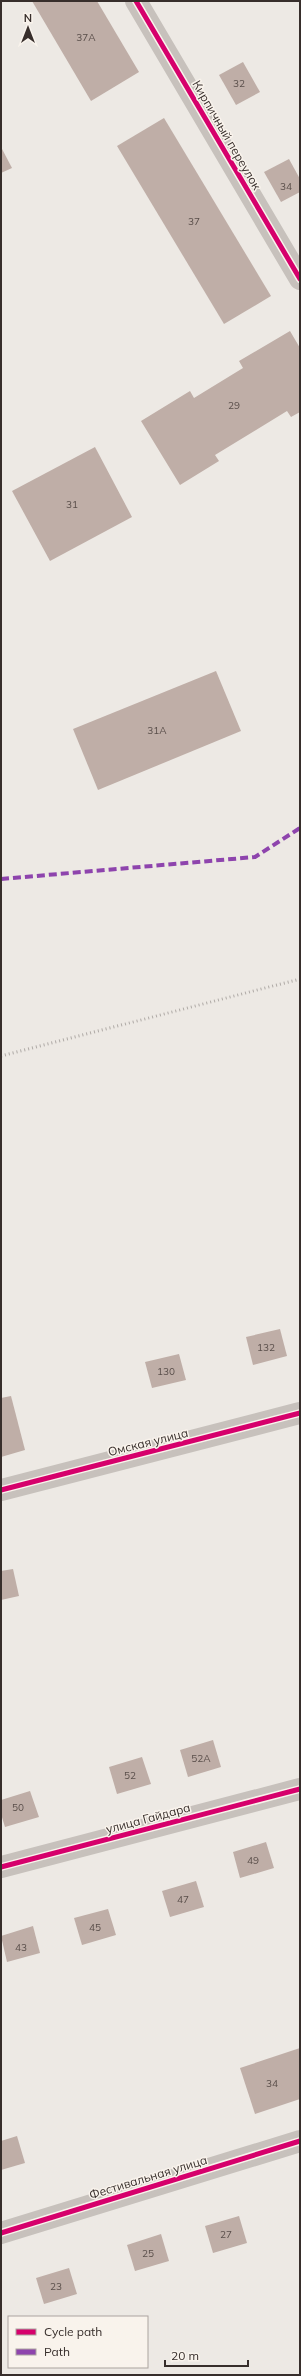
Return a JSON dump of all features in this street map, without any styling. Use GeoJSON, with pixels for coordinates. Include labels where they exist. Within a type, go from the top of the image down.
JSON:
{"type":"FeatureCollection","features":[{"type":"Feature","properties":{"kind":"street","name":"Кирпичный переулок"},"geometry":{"type":"LineString","coordinates":[[136,1],[300,279]]}},
{"type":"Feature","properties":{"kind":"street","name":"Омская улица"},"geometry":{"type":"LineString","coordinates":[[1,1490],[300,1413]]}},
{"type":"Feature","properties":{"kind":"street","name":"улица Гайдара"},"geometry":{"type":"LineString","coordinates":[[1,1867],[300,1789]]}},
{"type":"Feature","properties":{"kind":"street","name":"Фестивальная улица"},"geometry":{"type":"LineString","coordinates":[[1,2233],[300,2141]]}},
{"type":"Feature","properties":{"kind":"building"},"geometry":{"type":"Polygon","coordinates":[[[32,1],[97,1],[139,72],[91,101],[32,1]]]}},
{"type":"Feature","properties":{"kind":"building"},"geometry":{"type":"Polygon","coordinates":[[[243,62],[260,92],[236,105],[219,75],[243,62]]]}},
{"type":"Feature","properties":{"kind":"building"},"geometry":{"type":"Polygon","coordinates":[[[164,118],[271,296],[224,324],[117,146],[164,118]]]}},
{"type":"Feature","properties":{"kind":"building"},"geometry":{"type":"Polygon","coordinates":[[[1,147],[12,168],[1,173],[1,147]]]}},
{"type":"Feature","properties":{"kind":"building"},"geometry":{"type":"Polygon","coordinates":[[[289,159],[300,179],[300,192],[281,202],[264,172],[289,159]]]}},
{"type":"Feature","properties":{"kind":"building"},"geometry":{"type":"Polygon","coordinates":[[[290,331],[300,348],[300,412],[291,417],[287,411],[215,455],[219,461],[180,485],[141,421],[190,391],[194,398],[243,368],[239,361],[290,331]]]}},
{"type":"Feature","properties":{"kind":"building"},"geometry":{"type":"Polygon","coordinates":[[[95,447],[132,517],[50,561],[12,491],[95,447]]]}},
{"type":"Feature","properties":{"kind":"building"},"geometry":{"type":"Polygon","coordinates":[[[216,671],[241,731],[98,790],[73,729],[216,671]]]}},
{"type":"Feature","properties":{"kind":"building"},"geometry":{"type":"Polygon","coordinates":[[[280,1329],[287,1356],[253,1365],[246,1337],[280,1329]]]}},
{"type":"Feature","properties":{"kind":"building"},"geometry":{"type":"Polygon","coordinates":[[[179,1354],[186,1380],[152,1388],[145,1362],[179,1354]]]}},
{"type":"Feature","properties":{"kind":"building"},"geometry":{"type":"Polygon","coordinates":[[[11,1396],[25,1450],[1,1457],[1,1398],[11,1396]]]}},
{"type":"Feature","properties":{"kind":"building"},"geometry":{"type":"Polygon","coordinates":[[[13,1569],[19,1596],[1,1600],[1,1571],[13,1569]]]}},
{"type":"Feature","properties":{"kind":"building"},"geometry":{"type":"Polygon","coordinates":[[[213,1740],[221,1767],[188,1777],[180,1750],[213,1740]]]}},
{"type":"Feature","properties":{"kind":"building"},"geometry":{"type":"Polygon","coordinates":[[[142,1757],[151,1784],[117,1794],[109,1767],[142,1757]]]}},
{"type":"Feature","properties":{"kind":"building"},"geometry":{"type":"Polygon","coordinates":[[[30,1791],[39,1817],[5,1827],[1,1814],[1,1800],[30,1791]]]}},
{"type":"Feature","properties":{"kind":"building"},"geometry":{"type":"Polygon","coordinates":[[[266,1842],[274,1868],[240,1878],[233,1852],[266,1842]]]}},
{"type":"Feature","properties":{"kind":"building"},"geometry":{"type":"Polygon","coordinates":[[[196,1881],[204,1907],[170,1917],[162,1891],[196,1881]]]}},
{"type":"Feature","properties":{"kind":"building"},"geometry":{"type":"Polygon","coordinates":[[[108,1909],[116,1935],[82,1945],[74,1918],[108,1909]]]}},
{"type":"Feature","properties":{"kind":"building"},"geometry":{"type":"Polygon","coordinates":[[[33,1926],[40,1953],[7,1962],[1,1936],[33,1926]]]}},
{"type":"Feature","properties":{"kind":"building"},"geometry":{"type":"Polygon","coordinates":[[[300,2048],[300,2099],[255,2114],[240,2068],[300,2048]]]}},
{"type":"Feature","properties":{"kind":"building"},"geometry":{"type":"Polygon","coordinates":[[[17,2136],[25,2163],[1,2170],[1,2141],[17,2136]]]}},
{"type":"Feature","properties":{"kind":"building"},"geometry":{"type":"Polygon","coordinates":[[[239,2216],[247,2243],[213,2253],[205,2226],[239,2216]]]}},
{"type":"Feature","properties":{"kind":"building"},"geometry":{"type":"Polygon","coordinates":[[[161,2234],[169,2261],[135,2271],[127,2245],[161,2234]]]}},
{"type":"Feature","properties":{"kind":"building"},"geometry":{"type":"Polygon","coordinates":[[[69,2268],[77,2294],[44,2304],[36,2278],[69,2268]]]}},
{"type":"Feature","properties":{"kind":"railway"},"geometry":{"type":"LineString","coordinates":[[1,1056],[300,979]]}},
{"type":"Feature","properties":{"kind":"marked path"},"geometry":{"type":"LineString","coordinates":[[1,879],[255,857],[300,828]]}},
{"type":"Feature","properties":{"kind":"cycle path"},"geometry":{"type":"LineString","coordinates":[[136,1],[300,279]]}},
{"type":"Feature","properties":{"kind":"cycle path"},"geometry":{"type":"LineString","coordinates":[[1,1490],[300,1413]]}},
{"type":"Feature","properties":{"kind":"cycle path"},"geometry":{"type":"LineString","coordinates":[[1,1867],[300,1789]]}},
{"type":"Feature","properties":{"kind":"cycle path"},"geometry":{"type":"LineString","coordinates":[[1,2233],[300,2141]]}}]}
